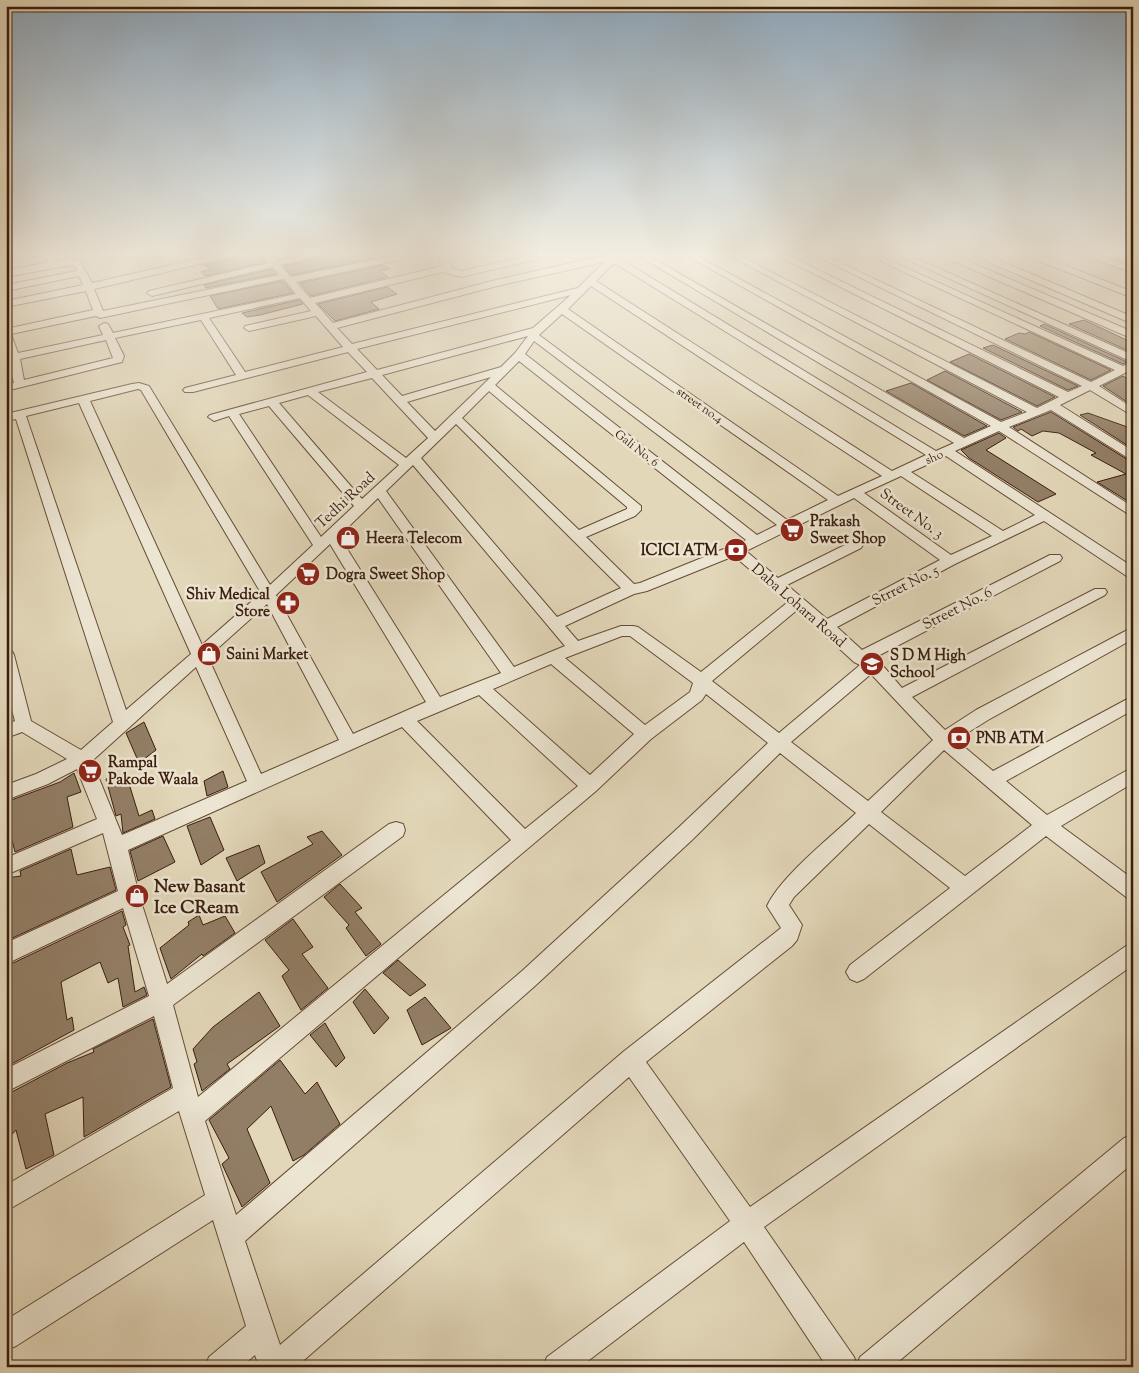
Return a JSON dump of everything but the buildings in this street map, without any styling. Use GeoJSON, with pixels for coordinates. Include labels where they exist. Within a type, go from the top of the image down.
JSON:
{"type":"FeatureCollection","features":[{"type":"Feature","properties":{"kind":"street"},"geometry":{"type":"LineString","coordinates":[[20,384],[6,333],[84,317]]}},
{"type":"Feature","properties":{"kind":"street"},"geometry":{"type":"LineString","coordinates":[[6,388],[118,360],[119,356],[100,317]]}},
{"type":"Feature","properties":{"kind":"street"},"geometry":{"type":"LineString","coordinates":[[14,357],[198,317]]}},
{"type":"Feature","properties":{"kind":"street"},"geometry":{"type":"LineString","coordinates":[[204,317],[242,376]]}},
{"type":"Feature","properties":{"kind":"street"},"geometry":{"type":"LineString","coordinates":[[249,328],[297,317]]}},
{"type":"Feature","properties":{"kind":"street"},"geometry":{"type":"LineString","coordinates":[[324,317],[351,349],[436,438]]}},
{"type":"Feature","properties":{"kind":"street"},"geometry":{"type":"LineString","coordinates":[[332,326],[366,317]]}},
{"type":"Feature","properties":{"kind":"street"},"geometry":{"type":"LineString","coordinates":[[189,390],[472,317]]}},
{"type":"Feature","properties":{"kind":"street","name":"Tedhi Road"},"geometry":{"type":"LineString","coordinates":[[6,793],[57,772],[82,759],[269,594],[409,461],[436,438],[518,355],[535,333],[553,317]]}},
{"type":"Feature","properties":{"kind":"street","name":"street no.4"},"geometry":{"type":"LineString","coordinates":[[574,317],[837,501]]}},
{"type":"Feature","properties":{"kind":"street"},"geometry":{"type":"LineString","coordinates":[[636,317],[1001,536]]}},
{"type":"Feature","properties":{"kind":"street"},"geometry":{"type":"LineString","coordinates":[[712,317],[1046,516],[1133,574]]}},
{"type":"Feature","properties":{"kind":"street"},"geometry":{"type":"LineString","coordinates":[[748,317],[963,443]]}},
{"type":"Feature","properties":{"kind":"street"},"geometry":{"type":"LineString","coordinates":[[802,317],[1000,426],[1133,513]]}},
{"type":"Feature","properties":{"kind":"street"},"geometry":{"type":"LineString","coordinates":[[853,317],[1037,412]]}},
{"type":"Feature","properties":{"kind":"street"},"geometry":{"type":"LineString","coordinates":[[907,317],[1069,397]]}},
{"type":"Feature","properties":{"kind":"street"},"geometry":{"type":"LineString","coordinates":[[947,317],[1091,386],[1133,413]]}},
{"type":"Feature","properties":{"kind":"street"},"geometry":{"type":"LineString","coordinates":[[1014,317],[1128,367]]}},
{"type":"Feature","properties":{"kind":"street"},"geometry":{"type":"LineString","coordinates":[[1040,317],[1133,359]]}},
{"type":"Feature","properties":{"kind":"street"},"geometry":{"type":"LineString","coordinates":[[1089,317],[1133,336]]}},
{"type":"Feature","properties":{"kind":"street"},"geometry":{"type":"LineString","coordinates":[[214,416],[535,333],[787,526]]}},
{"type":"Feature","properties":{"kind":"street","name":"Gali No. 6"},"geometry":{"type":"LineString","coordinates":[[518,355],[756,541]]}},
{"type":"Feature","properties":{"kind":"street","name":"sho"},"geometry":{"type":"LineString","coordinates":[[736,550],[941,453],[1000,426],[1037,412],[1128,367]]}},
{"type":"Feature","properties":{"kind":"street"},"geometry":{"type":"LineString","coordinates":[[401,400],[504,369]]}},
{"type":"Feature","properties":{"kind":"street"},"geometry":{"type":"LineString","coordinates":[[488,385],[634,506],[634,510],[630,513],[576,536]]}},
{"type":"Feature","properties":{"kind":"street"},"geometry":{"type":"LineString","coordinates":[[122,723],[13,416],[139,386],[146,388],[269,594],[326,696],[349,743]]}},
{"type":"Feature","properties":{"kind":"street"},"geometry":{"type":"LineString","coordinates":[[309,391],[409,461],[555,624],[575,648],[572,649]]}},
{"type":"Feature","properties":{"kind":"street"},"geometry":{"type":"LineString","coordinates":[[83,399],[257,784]]}},
{"type":"Feature","properties":{"kind":"street"},"geometry":{"type":"LineString","coordinates":[[271,401],[362,506]]}},
{"type":"Feature","properties":{"kind":"street"},"geometry":{"type":"LineString","coordinates":[[1051,405],[1133,457]]}},
{"type":"Feature","properties":{"kind":"street"},"geometry":{"type":"LineString","coordinates":[[232,412],[325,540],[436,705]]}},
{"type":"Feature","properties":{"kind":"street"},"geometry":{"type":"LineString","coordinates":[[456,418],[631,589]]}},
{"type":"Feature","properties":{"kind":"street"},"geometry":{"type":"LineString","coordinates":[[379,490],[511,675]]}},
{"type":"Feature","properties":{"kind":"street","name":"Street No. 3"},"geometry":{"type":"LineString","coordinates":[[855,493],[950,561]]}},
{"type":"Feature","properties":{"kind":"street","name":"Strret No. 5"},"geometry":{"type":"LineString","coordinates":[[826,626],[950,561],[1046,516]]}},
{"type":"Feature","properties":{"kind":"street"},"geometry":{"type":"LineString","coordinates":[[776,585],[856,545]]}},
{"type":"Feature","properties":{"kind":"street"},"geometry":{"type":"LineString","coordinates":[[555,624],[631,589],[642,588],[736,550]]}},
{"type":"Feature","properties":{"kind":"street","name":"Daba Lohara Road"},"geometry":{"type":"LineString","coordinates":[[736,550],[866,661],[944,740],[1046,825],[1128,880]]}},
{"type":"Feature","properties":{"kind":"street","name":"Street No. 6"},"geometry":{"type":"LineString","coordinates":[[231,1236],[529,978],[685,834],[866,661],[1055,558]]}},
{"type":"Feature","properties":{"kind":"street"},"geometry":{"type":"LineString","coordinates":[[900,696],[1100,592]]}},
{"type":"Feature","properties":{"kind":"street"},"geometry":{"type":"LineString","coordinates":[[192,1117],[590,786],[646,734],[696,696],[700,690],[702,680],[798,602]]}},
{"type":"Feature","properties":{"kind":"street"},"geometry":{"type":"LineString","coordinates":[[117,846],[436,705],[572,649],[621,631],[633,631],[702,680],[965,888]]}},
{"type":"Feature","properties":{"kind":"street"},"geometry":{"type":"LineString","coordinates":[[6,655],[15,728],[82,759],[106,823],[117,846],[129,895],[157,985],[185,1094],[274,1367],[631,1060],[785,939],[790,933],[792,925],[777,906],[778,902],[787,891],[944,740],[982,715],[1133,632]]}},
{"type":"Feature","properties":{"kind":"street"},"geometry":{"type":"LineString","coordinates":[[553,657],[646,734]]}},
{"type":"Feature","properties":{"kind":"street"},"geometry":{"type":"LineString","coordinates":[[481,687],[590,786]]}},
{"type":"Feature","properties":{"kind":"street"},"geometry":{"type":"LineString","coordinates":[[992,780],[1133,702]]}},
{"type":"Feature","properties":{"kind":"street"},"geometry":{"type":"LineString","coordinates":[[405,719],[524,841]]}},
{"type":"Feature","properties":{"kind":"street"},"geometry":{"type":"LineString","coordinates":[[857,972],[1046,825],[1133,774]]}},
{"type":"Feature","properties":{"kind":"street"},"geometry":{"type":"LineString","coordinates":[[6,867],[106,823]]}},
{"type":"Feature","properties":{"kind":"street"},"geometry":{"type":"LineString","coordinates":[[6,1081],[160,1002],[396,830]]}},
{"type":"Feature","properties":{"kind":"street"},"geometry":{"type":"LineString","coordinates":[[6,954],[129,895]]}},
{"type":"Feature","properties":{"kind":"street"},"geometry":{"type":"LineString","coordinates":[[557,1367],[747,1224],[1133,953]]}},
{"type":"Feature","properties":{"kind":"street"},"geometry":{"type":"LineString","coordinates":[[631,1060],[747,1224],[844,1367]]}},
{"type":"Feature","properties":{"kind":"street"},"geometry":{"type":"LineString","coordinates":[[6,1199],[185,1094]]}},
{"type":"Feature","properties":{"kind":"street"},"geometry":{"type":"LineString","coordinates":[[870,1367],[1133,1147]]}},
{"type":"Feature","properties":{"kind":"street"},"geometry":{"type":"LineString","coordinates":[[6,1336],[219,1201]]}},
{"type":"Feature","properties":{"kind":"street"},"geometry":{"type":"LineString","coordinates":[[218,1367],[262,1331]]}},
{"type":"Feature","properties":{"kind":"place","name":"Prakash Sweet Shop"},"geometry":{"type":"Point","coordinates":[792,530]}},
{"type":"Feature","properties":{"kind":"place","name":"Heera Telecom"},"geometry":{"type":"Point","coordinates":[348,538]}},
{"type":"Feature","properties":{"kind":"place","name":"ICICI ATM"},"geometry":{"type":"Point","coordinates":[736,550]}},
{"type":"Feature","properties":{"kind":"place","name":"Dogra Sweet Shop"},"geometry":{"type":"Point","coordinates":[308,574]}},
{"type":"Feature","properties":{"kind":"place","name":"Shiv Medical Store"},"geometry":{"type":"Point","coordinates":[288,603]}},
{"type":"Feature","properties":{"kind":"place","name":"Saini Market"},"geometry":{"type":"Point","coordinates":[209,654]}},
{"type":"Feature","properties":{"kind":"place","name":"S D M High School"},"geometry":{"type":"Point","coordinates":[872,664]}},
{"type":"Feature","properties":{"kind":"place","name":"PNB ATM"},"geometry":{"type":"Point","coordinates":[959,738]}},
{"type":"Feature","properties":{"kind":"place","name":"Rampal Pakode Waala"},"geometry":{"type":"Point","coordinates":[90,771]}},
{"type":"Feature","properties":{"kind":"place","name":"New Basant Ice CReam"},"geometry":{"type":"Point","coordinates":[137,896]}}]}
